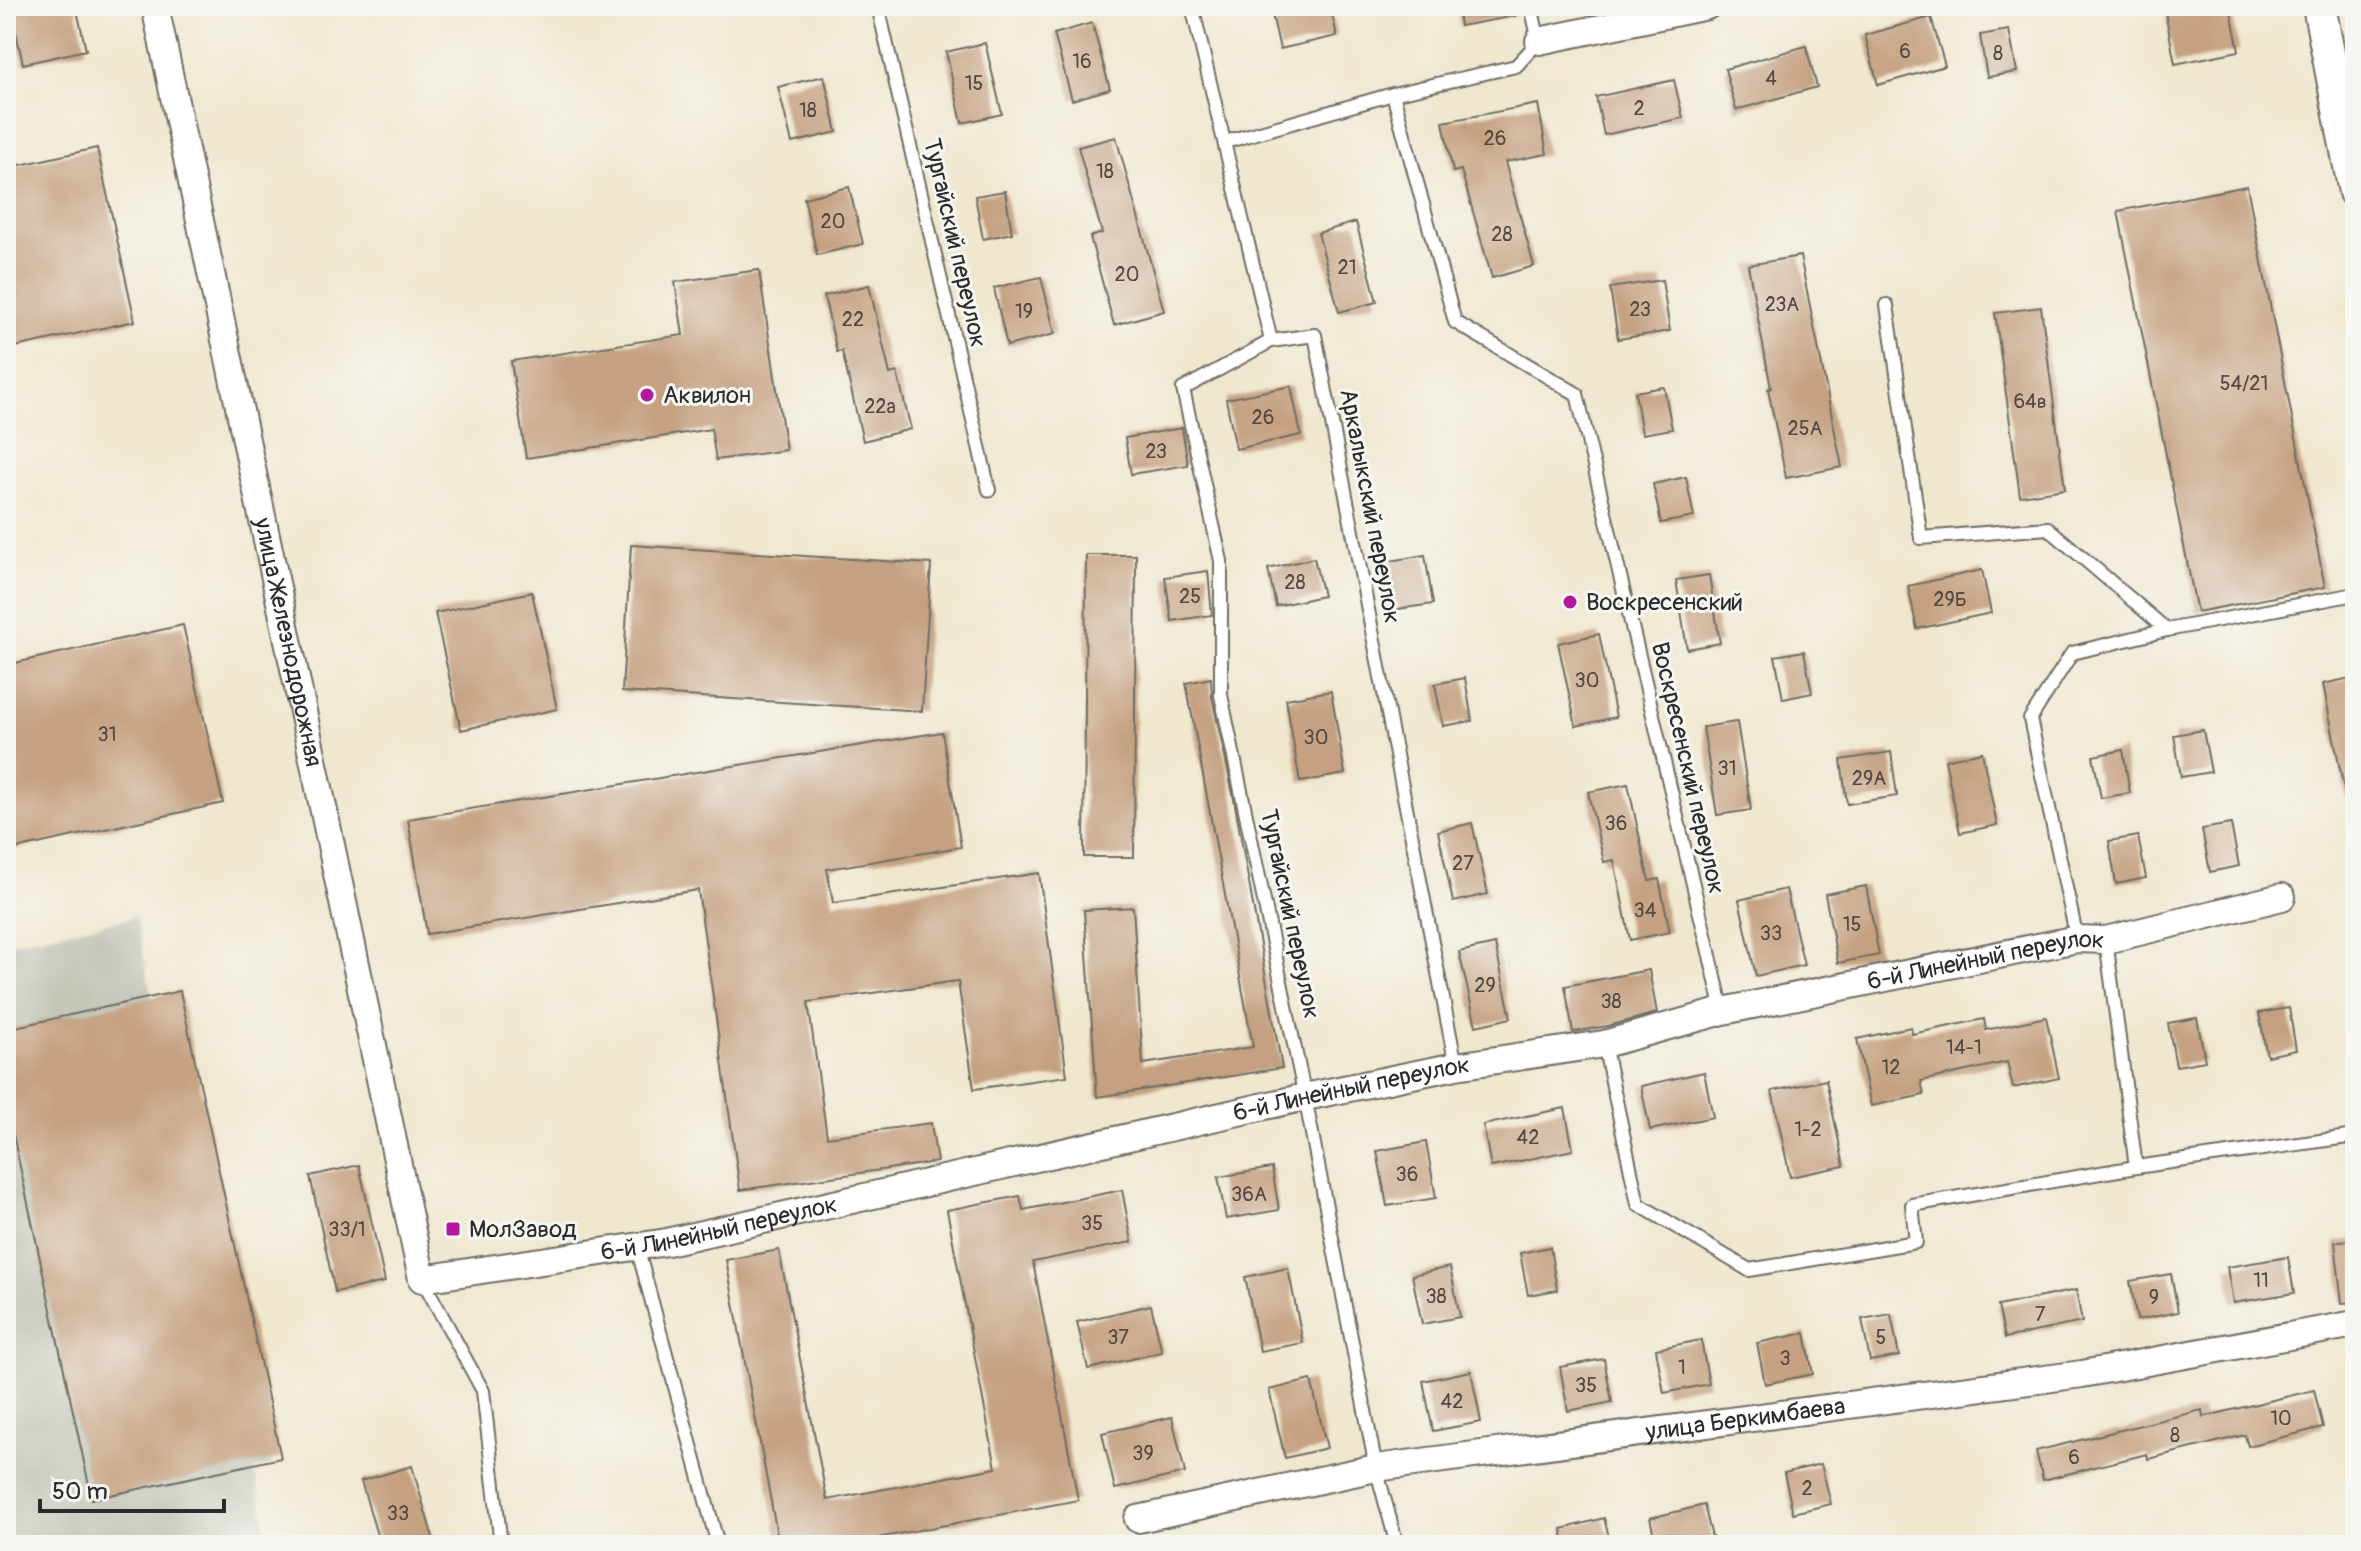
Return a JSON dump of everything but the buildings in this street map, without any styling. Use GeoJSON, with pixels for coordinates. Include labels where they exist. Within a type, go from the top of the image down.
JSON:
{"type":"FeatureCollection","features":[{"type":"Feature","properties":{"kind":"street","name":"улица Железнодорожная"},"geometry":{"type":"LineString","coordinates":[[155,6],[422,1279]]}},
{"type":"Feature","properties":{"kind":"street"},"geometry":{"type":"LineString","coordinates":[[1539,41],[1707,6]]}},
{"type":"Feature","properties":{"kind":"street"},"geometry":{"type":"LineString","coordinates":[[2319,6],[2348,123],[2355,192]]}},
{"type":"Feature","properties":{"kind":"street","name":"6-й Линейный переулок"},"geometry":{"type":"LineString","coordinates":[[422,1279],[682,1239],[1305,1097],[1456,1066],[1604,1044],[1723,1011],[2077,939],[2106,940],[2282,897]]}},
{"type":"Feature","properties":{"kind":"street","name":"улица Беркимбаева"},"geometry":{"type":"LineString","coordinates":[[1138,1519],[1376,1468],[2082,1374],[2355,1324]]}},
{"type":"Feature","properties":{"kind":"lane","name":"Тургайский переулок"},"geometry":{"type":"LineString","coordinates":[[878,6],[989,490]]}},
{"type":"Feature","properties":{"kind":"lane"},"geometry":{"type":"LineString","coordinates":[[1192,6],[1271,341]]}},
{"type":"Feature","properties":{"kind":"lane"},"geometry":{"type":"LineString","coordinates":[[1225,142],[1393,94],[1516,66],[1539,41],[1531,6]]}},
{"type":"Feature","properties":{"kind":"lane","name":"Воскресенский переулок"},"geometry":{"type":"LineString","coordinates":[[1393,94],[1455,322],[1577,394],[1723,1011]]}},
{"type":"Feature","properties":{"kind":"lane"},"geometry":{"type":"LineString","coordinates":[[1887,305],[1921,538],[2048,528],[2167,630]]}},
{"type":"Feature","properties":{"kind":"lane","name":"Аркалыкский переулок"},"geometry":{"type":"LineString","coordinates":[[1271,341],[1315,335],[1456,1066]]}},
{"type":"Feature","properties":{"kind":"lane","name":"Тургайский переулок"},"geometry":{"type":"LineString","coordinates":[[1271,341],[1183,389],[1221,561],[1221,695],[1305,1097],[1376,1468],[1397,1545]]}},
{"type":"Feature","properties":{"kind":"lane"},"geometry":{"type":"LineString","coordinates":[[2077,939],[2030,719],[2072,653],[2167,630],[2355,594]]}},
{"type":"Feature","properties":{"kind":"lane"},"geometry":{"type":"LineString","coordinates":[[2106,940],[2136,1167]]}},
{"type":"Feature","properties":{"kind":"lane"},"geometry":{"type":"LineString","coordinates":[[1604,1044],[1638,1204],[1749,1270],[1916,1242],[1912,1205],[2136,1167],[2355,1136]]}},
{"type":"Feature","properties":{"kind":"lane"},"geometry":{"type":"LineString","coordinates":[[637,1247],[718,1545]]}},
{"type":"Feature","properties":{"kind":"lane"},"geometry":{"type":"LineString","coordinates":[[422,1279],[483,1391],[501,1545]]}},
{"type":"Feature","properties":{"kind":"shaded area"},"geometry":{"type":"Polygon","coordinates":[[[136,917],[184,1165],[211,1159],[272,1465],[254,1469],[270,1545],[6,1545],[6,944],[136,917]]]}},
{"type":"Feature","properties":{"kind":"place","name":"Аквилон"},"geometry":{"type":"Point","coordinates":[647,395]}},
{"type":"Feature","properties":{"kind":"place","name":"Воскресенский"},"geometry":{"type":"Point","coordinates":[1570,602]}},
{"type":"Feature","properties":{"kind":"place","name":"МолЗавод"},"geometry":{"type":"Point","coordinates":[453,1229]}}]}
